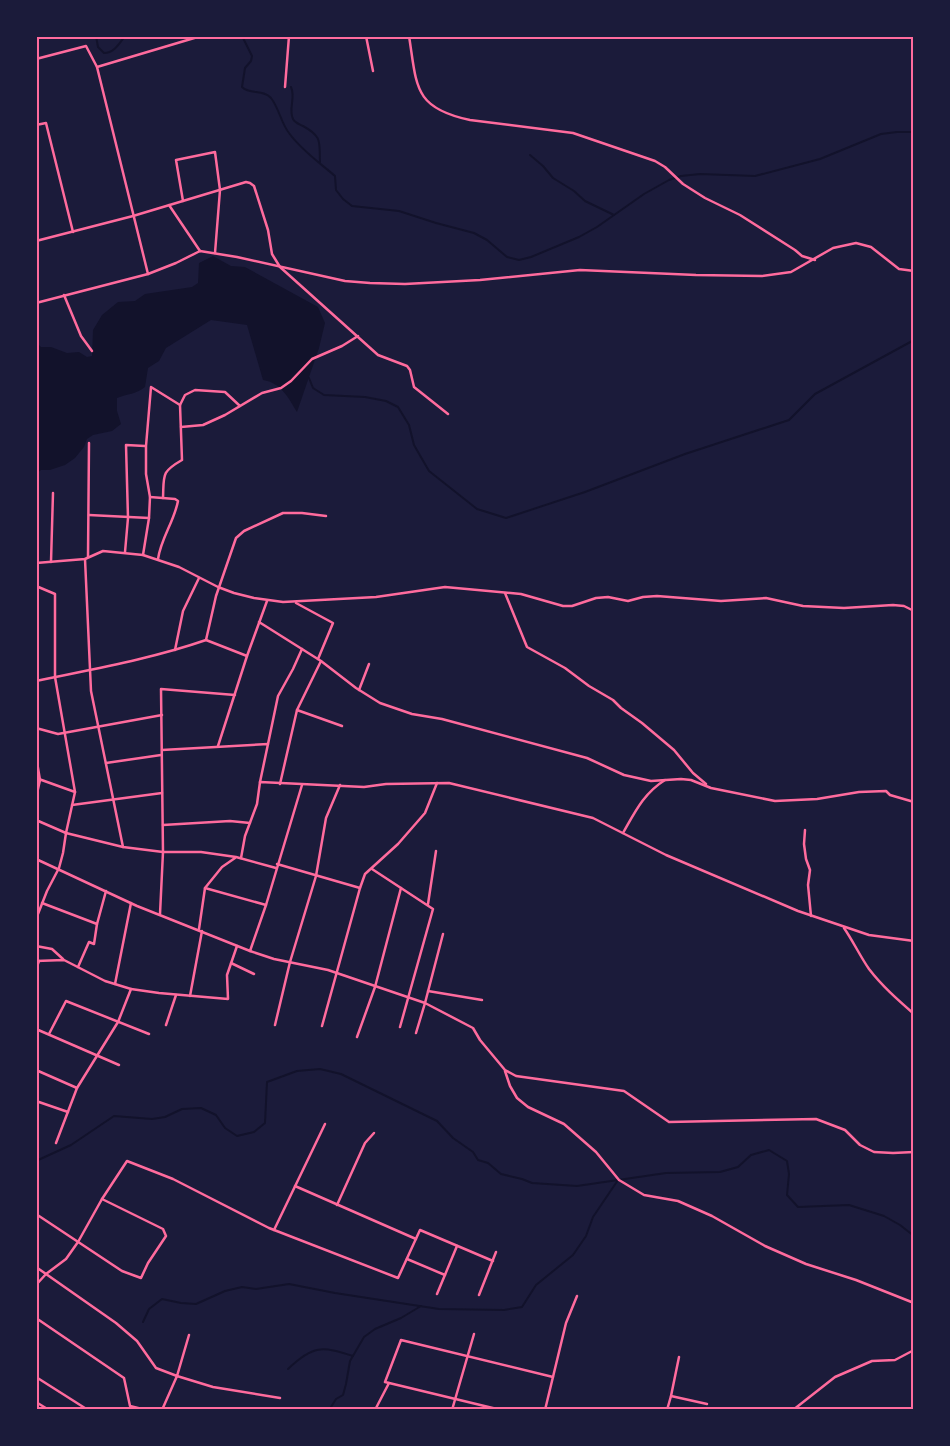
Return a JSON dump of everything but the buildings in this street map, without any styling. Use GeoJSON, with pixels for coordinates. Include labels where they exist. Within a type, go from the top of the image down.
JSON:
{"type":"FeatureCollection","features":[{"type":"Feature","properties":{"kind":"street"},"geometry":{"type":"LineString","coordinates":[[97,67],[201,36]]}},
{"type":"Feature","properties":{"kind":"street"},"geometry":{"type":"LineString","coordinates":[[285,87],[289,36]]}},
{"type":"Feature","properties":{"kind":"street"},"geometry":{"type":"LineString","coordinates":[[366,36],[373,71]]}},
{"type":"Feature","properties":{"kind":"street"},"geometry":{"type":"LineString","coordinates":[[409,36],[417,83],[426,101],[434,108],[470,120],[573,133],[655,161],[665,167],[683,184],[705,198],[740,215],[802,256],[815,260]]}},
{"type":"Feature","properties":{"kind":"street"},"geometry":{"type":"LineString","coordinates":[[36,59],[86,46],[97,67],[148,274]]}},
{"type":"Feature","properties":{"kind":"street"},"geometry":{"type":"LineString","coordinates":[[36,125],[46,123],[74,232]]}},
{"type":"Feature","properties":{"kind":"street"},"geometry":{"type":"LineString","coordinates":[[183,201],[176,160],[215,152],[220,190],[215,253]]}},
{"type":"Feature","properties":{"kind":"street"},"geometry":{"type":"LineString","coordinates":[[36,241],[133,216],[246,182],[253,184],[268,230],[272,254],[280,267],[378,355],[407,366],[410,370],[414,387],[448,414]]}},
{"type":"Feature","properties":{"kind":"street"},"geometry":{"type":"LineString","coordinates":[[169,205],[200,251]]}},
{"type":"Feature","properties":{"kind":"street"},"geometry":{"type":"LineString","coordinates":[[36,303],[148,274],[200,251],[237,256],[345,282],[405,284],[496,279],[580,270],[762,276],[791,272],[834,248],[844,244],[856,243],[871,247],[898,269],[914,271]]}},
{"type":"Feature","properties":{"kind":"street"},"geometry":{"type":"LineString","coordinates":[[64,295],[80,336],[92,351]]}},
{"type":"Feature","properties":{"kind":"street"},"geometry":{"type":"LineString","coordinates":[[182,427],[203,426],[226,415],[262,393],[281,388],[312,359],[334,350],[358,336]]}},
{"type":"Feature","properties":{"kind":"street"},"geometry":{"type":"LineString","coordinates":[[143,555],[149,518],[150,497],[146,474],[146,446],[150,387],[180,405]]}},
{"type":"Feature","properties":{"kind":"street"},"geometry":{"type":"LineString","coordinates":[[163,498],[164,474],[171,466],[182,460],[180,405],[185,395],[195,390],[225,392],[240,406]]}},
{"type":"Feature","properties":{"kind":"street"},"geometry":{"type":"LineString","coordinates":[[89,443],[87,558],[92,691],[123,847]]}},
{"type":"Feature","properties":{"kind":"street"},"geometry":{"type":"LineString","coordinates":[[125,552],[128,518],[126,445],[146,446]]}},
{"type":"Feature","properties":{"kind":"street"},"geometry":{"type":"LineString","coordinates":[[51,562],[53,493]]}},
{"type":"Feature","properties":{"kind":"street"},"geometry":{"type":"LineString","coordinates":[[150,497],[175,499],[178,502],[169,529],[161,543],[158,559]]}},
{"type":"Feature","properties":{"kind":"street"},"geometry":{"type":"LineString","coordinates":[[206,640],[218,587],[233,542],[244,531],[283,513],[294,512],[326,516]]}},
{"type":"Feature","properties":{"kind":"street"},"geometry":{"type":"LineString","coordinates":[[89,515],[149,518]]}},
{"type":"Feature","properties":{"kind":"street"},"geometry":{"type":"LineString","coordinates":[[36,563],[87,558],[103,551],[125,552],[158,559],[179,567],[218,587],[246,596],[294,602],[376,596],[445,587],[530,596],[563,606],[572,606],[596,598],[608,597],[628,600],[657,596],[721,601],[766,598],[820,608],[893,605],[904,606],[914,611]]}},
{"type":"Feature","properties":{"kind":"street"},"geometry":{"type":"LineString","coordinates":[[175,650],[183,611],[199,578]]}},
{"type":"Feature","properties":{"kind":"street"},"geometry":{"type":"LineString","coordinates":[[36,586],[55,594],[55,677],[75,792],[59,868],[36,919]]}},
{"type":"Feature","properties":{"kind":"street"},"geometry":{"type":"LineString","coordinates":[[505,593],[527,648],[565,668],[594,690],[613,700],[674,750],[693,773],[711,788]]}},
{"type":"Feature","properties":{"kind":"street"},"geometry":{"type":"LineString","coordinates":[[218,746],[247,656],[268,600]]}},
{"type":"Feature","properties":{"kind":"street"},"geometry":{"type":"LineString","coordinates":[[280,784],[297,710],[333,623],[294,602]]}},
{"type":"Feature","properties":{"kind":"street"},"geometry":{"type":"LineString","coordinates":[[259,622],[319,660],[380,703],[412,714],[442,719],[586,758],[624,775],[651,781],[691,780],[711,788],[775,801],[817,799],[859,792],[886,791],[893,796],[914,802]]}},
{"type":"Feature","properties":{"kind":"street"},"geometry":{"type":"LineString","coordinates":[[36,681],[175,650],[206,640],[247,656]]}},
{"type":"Feature","properties":{"kind":"street"},"geometry":{"type":"LineString","coordinates":[[241,858],[250,824],[258,804],[260,782],[278,696],[294,669],[302,649]]}},
{"type":"Feature","properties":{"kind":"street"},"geometry":{"type":"LineString","coordinates":[[359,690],[369,664]]}},
{"type":"Feature","properties":{"kind":"street"},"geometry":{"type":"LineString","coordinates":[[160,914],[163,852],[161,689],[235,695]]}},
{"type":"Feature","properties":{"kind":"street"},"geometry":{"type":"LineString","coordinates":[[297,710],[342,726]]}},
{"type":"Feature","properties":{"kind":"street"},"geometry":{"type":"LineString","coordinates":[[36,728],[58,734],[162,715]]}},
{"type":"Feature","properties":{"kind":"street"},"geometry":{"type":"LineString","coordinates":[[162,750],[268,744]]}},
{"type":"Feature","properties":{"kind":"street"},"geometry":{"type":"LineString","coordinates":[[106,763],[162,755]]}},
{"type":"Feature","properties":{"kind":"street"},"geometry":{"type":"LineString","coordinates":[[36,756],[38,779],[36,798]]}},
{"type":"Feature","properties":{"kind":"street"},"geometry":{"type":"LineString","coordinates":[[38,779],[75,792]]}},
{"type":"Feature","properties":{"kind":"street"},"geometry":{"type":"LineString","coordinates":[[623,832],[642,800],[653,787],[666,780]]}},
{"type":"Feature","properties":{"kind":"street"},"geometry":{"type":"LineString","coordinates":[[260,782],[364,787],[386,784],[449,783],[593,818],[666,855],[758,896],[869,935],[914,941]]}},
{"type":"Feature","properties":{"kind":"street"},"geometry":{"type":"LineString","coordinates":[[322,1026],[365,874],[398,844],[425,813],[437,783]]}},
{"type":"Feature","properties":{"kind":"street"},"geometry":{"type":"LineString","coordinates":[[250,951],[266,905],[302,785]]}},
{"type":"Feature","properties":{"kind":"street"},"geometry":{"type":"LineString","coordinates":[[274,1025],[290,962],[316,876],[326,818],[340,785]]}},
{"type":"Feature","properties":{"kind":"street"},"geometry":{"type":"LineString","coordinates":[[72,805],[162,793]]}},
{"type":"Feature","properties":{"kind":"street"},"geometry":{"type":"LineString","coordinates":[[36,820],[66,833],[123,847],[163,852],[201,852],[241,858],[276,868]]}},
{"type":"Feature","properties":{"kind":"street"},"geometry":{"type":"LineString","coordinates":[[163,825],[230,821],[250,824]]}},
{"type":"Feature","properties":{"kind":"street"},"geometry":{"type":"LineString","coordinates":[[805,830],[804,844],[810,870],[808,886],[811,916]]}},
{"type":"Feature","properties":{"kind":"street"},"geometry":{"type":"LineString","coordinates":[[428,904],[436,851]]}},
{"type":"Feature","properties":{"kind":"street"},"geometry":{"type":"LineString","coordinates":[[190,996],[205,888],[222,867],[236,857]]}},
{"type":"Feature","properties":{"kind":"street"},"geometry":{"type":"LineString","coordinates":[[36,859],[131,903],[250,951],[328,970],[425,1003],[473,1028],[480,1040],[505,1070],[516,1076],[624,1090],[669,1122],[816,1119],[845,1130],[860,1145],[874,1152],[914,1152]]}},
{"type":"Feature","properties":{"kind":"street"},"geometry":{"type":"LineString","coordinates":[[277,864],[360,888]]}},
{"type":"Feature","properties":{"kind":"street"},"geometry":{"type":"LineString","coordinates":[[372,869],[428,904],[432,907],[433,911],[400,1027]]}},
{"type":"Feature","properties":{"kind":"street"},"geometry":{"type":"LineString","coordinates":[[205,888],[266,905]]}},
{"type":"Feature","properties":{"kind":"street"},"geometry":{"type":"LineString","coordinates":[[357,1037],[375,987],[401,888]]}},
{"type":"Feature","properties":{"kind":"street"},"geometry":{"type":"LineString","coordinates":[[78,967],[89,942],[94,944],[106,890]]}},
{"type":"Feature","properties":{"kind":"street"},"geometry":{"type":"LineString","coordinates":[[42,903],[97,924]]}},
{"type":"Feature","properties":{"kind":"street"},"geometry":{"type":"LineString","coordinates":[[115,984],[131,903]]}},
{"type":"Feature","properties":{"kind":"street"},"geometry":{"type":"LineString","coordinates":[[36,906],[41,907]]}},
{"type":"Feature","properties":{"kind":"street"},"geometry":{"type":"LineString","coordinates":[[843,927],[868,967],[883,986],[914,1014]]}},
{"type":"Feature","properties":{"kind":"street"},"geometry":{"type":"LineString","coordinates":[[416,1033],[443,934]]}},
{"type":"Feature","properties":{"kind":"street"},"geometry":{"type":"LineString","coordinates":[[36,946],[52,950],[64,960],[105,981],[130,989],[228,999],[227,975],[237,946]]}},
{"type":"Feature","properties":{"kind":"street"},"geometry":{"type":"LineString","coordinates":[[36,969],[38,961],[64,960]]}},
{"type":"Feature","properties":{"kind":"street"},"geometry":{"type":"LineString","coordinates":[[231,963],[254,974]]}},
{"type":"Feature","properties":{"kind":"street"},"geometry":{"type":"LineString","coordinates":[[56,1142],[77,1088],[118,1022],[130,989]]}},
{"type":"Feature","properties":{"kind":"street"},"geometry":{"type":"LineString","coordinates":[[428,991],[482,1000]]}},
{"type":"Feature","properties":{"kind":"street"},"geometry":{"type":"LineString","coordinates":[[166,1025],[176,995]]}},
{"type":"Feature","properties":{"kind":"street"},"geometry":{"type":"LineString","coordinates":[[49,1034],[66,1002],[149,1034]]}},
{"type":"Feature","properties":{"kind":"street"},"geometry":{"type":"LineString","coordinates":[[36,1029],[120,1065]]}},
{"type":"Feature","properties":{"kind":"street"},"geometry":{"type":"LineString","coordinates":[[36,1070],[77,1088]]}},
{"type":"Feature","properties":{"kind":"street"},"geometry":{"type":"LineString","coordinates":[[505,1070],[510,1086],[517,1098],[528,1107],[564,1124],[596,1152],[618,1180],[644,1195],[678,1201],[712,1216],[765,1246],[806,1264],[856,1280],[914,1302]]}},
{"type":"Feature","properties":{"kind":"street"},"geometry":{"type":"LineString","coordinates":[[36,1101],[68,1112]]}},
{"type":"Feature","properties":{"kind":"street"},"geometry":{"type":"LineString","coordinates":[[274,1230],[325,1124]]}},
{"type":"Feature","properties":{"kind":"street"},"geometry":{"type":"LineString","coordinates":[[337,1205],[365,1143],[374,1133]]}},
{"type":"Feature","properties":{"kind":"street"},"geometry":{"type":"LineString","coordinates":[[36,1285],[46,1274],[66,1259],[78,1242],[102,1199],[128,1161],[173,1179],[274,1230],[398,1278],[420,1230],[493,1261]]}},
{"type":"Feature","properties":{"kind":"street"},"geometry":{"type":"LineString","coordinates":[[295,1186],[416,1239]]}},
{"type":"Feature","properties":{"kind":"street"},"geometry":{"type":"LineString","coordinates":[[36,1214],[122,1271],[142,1278],[148,1263],[166,1236],[163,1229],[102,1199]]}},
{"type":"Feature","properties":{"kind":"street"},"geometry":{"type":"LineString","coordinates":[[437,1294],[457,1246]]}},
{"type":"Feature","properties":{"kind":"street"},"geometry":{"type":"LineString","coordinates":[[479,1296],[496,1252]]}},
{"type":"Feature","properties":{"kind":"street"},"geometry":{"type":"LineString","coordinates":[[407,1259],[445,1275]]}},
{"type":"Feature","properties":{"kind":"street"},"geometry":{"type":"LineString","coordinates":[[36,1267],[116,1323],[137,1341],[156,1368],[213,1387],[280,1398]]}},
{"type":"Feature","properties":{"kind":"street"},"geometry":{"type":"LineString","coordinates":[[546,1410],[566,1323],[577,1296]]}},
{"type":"Feature","properties":{"kind":"street"},"geometry":{"type":"LineString","coordinates":[[36,1318],[124,1378],[130,1406],[146,1410]]}},
{"type":"Feature","properties":{"kind":"street"},"geometry":{"type":"LineString","coordinates":[[452,1410],[474,1334]]}},
{"type":"Feature","properties":{"kind":"street"},"geometry":{"type":"LineString","coordinates":[[162,1410],[177,1376],[189,1335]]}},
{"type":"Feature","properties":{"kind":"street"},"geometry":{"type":"LineString","coordinates":[[501,1410],[385,1382],[401,1340],[553,1377]]}},
{"type":"Feature","properties":{"kind":"street"},"geometry":{"type":"LineString","coordinates":[[793,1410],[835,1377],[872,1361],[895,1360],[914,1350]]}},
{"type":"Feature","properties":{"kind":"street"},"geometry":{"type":"LineString","coordinates":[[667,1410],[679,1357]]}},
{"type":"Feature","properties":{"kind":"street"},"geometry":{"type":"LineString","coordinates":[[36,1377],[88,1410]]}},
{"type":"Feature","properties":{"kind":"street"},"geometry":{"type":"LineString","coordinates":[[375,1410],[389,1383]]}},
{"type":"Feature","properties":{"kind":"street"},"geometry":{"type":"LineString","coordinates":[[671,1396],[707,1404]]}},
{"type":"Feature","properties":{"kind":"street"},"geometry":{"type":"LineString","coordinates":[[36,1402],[49,1410]]}},
{"type":"Feature","properties":{"kind":"shaded area"},"geometry":{"type":"Polygon","coordinates":[[[213,256],[231,266],[245,267],[318,307],[325,323],[319,348],[297,412],[279,387],[263,380],[247,325],[211,320],[166,348],[159,361],[148,368],[145,387],[135,393],[117,398],[117,411],[121,424],[112,431],[93,435],[87,439],[84,447],[75,458],[65,465],[50,470],[41,470],[36,474],[36,342],[41,347],[51,347],[67,353],[79,352],[87,357],[92,356],[93,330],[102,315],[118,302],[135,301],[145,294],[192,287],[198,283],[199,263],[213,256]]]}},
{"type":"Feature","properties":{"kind":"waterway"},"geometry":{"type":"LineString","coordinates":[[96,36],[98,47],[104,53],[113,50],[125,36]]}},
{"type":"Feature","properties":{"kind":"waterway"},"geometry":{"type":"LineString","coordinates":[[242,36],[252,56],[251,61],[245,68],[242,87],[249,91],[268,95],[271,98],[286,129],[294,139],[305,151],[335,176],[336,190],[343,199],[352,206],[399,211],[474,233],[487,240],[507,257],[519,260],[579,237],[597,227],[644,194],[669,180],[681,176],[700,174],[755,176],[820,159],[881,134],[914,132]]}},
{"type":"Feature","properties":{"kind":"waterway"},"geometry":{"type":"LineString","coordinates":[[291,87],[293,119],[317,137],[319,141],[320,162]]}},
{"type":"Feature","properties":{"kind":"waterway"},"geometry":{"type":"LineString","coordinates":[[530,155],[553,178],[574,191],[585,201],[614,215]]}},
{"type":"Feature","properties":{"kind":"waterway"},"geometry":{"type":"LineString","coordinates":[[309,378],[313,388],[324,395],[365,397],[386,401],[398,407],[409,425],[414,445],[429,471],[477,509],[506,518],[585,492],[685,454],[789,420],[815,394],[914,340]]}},
{"type":"Feature","properties":{"kind":"waterway"},"geometry":{"type":"LineString","coordinates":[[36,1161],[71,1145],[114,1116],[152,1119],[165,1117],[182,1109],[201,1108],[216,1115],[225,1128],[237,1136],[254,1132],[265,1123],[267,1082],[297,1071],[320,1069],[341,1074],[437,1121],[453,1138],[473,1152],[478,1160],[488,1163],[501,1174],[532,1183],[577,1186],[666,1173],[720,1172],[738,1167],[751,1155],[769,1150],[787,1161],[789,1174],[787,1195],[798,1207],[849,1205],[884,1216],[914,1236]]}},
{"type":"Feature","properties":{"kind":"waterway"},"geometry":{"type":"LineString","coordinates":[[143,1322],[149,1309],[162,1299],[196,1304],[225,1291],[242,1287],[256,1289],[289,1284],[439,1309],[504,1310],[522,1307],[536,1285],[573,1255],[586,1236],[593,1217],[618,1180]]}},
{"type":"Feature","properties":{"kind":"waterway"},"geometry":{"type":"LineString","coordinates":[[331,1410],[336,1399],[343,1395],[350,1361],[364,1337],[375,1329],[401,1318],[421,1306]]}},
{"type":"Feature","properties":{"kind":"waterway"},"geometry":{"type":"LineString","coordinates":[[288,1369],[304,1355],[318,1350],[333,1350],[353,1356]]}}]}
